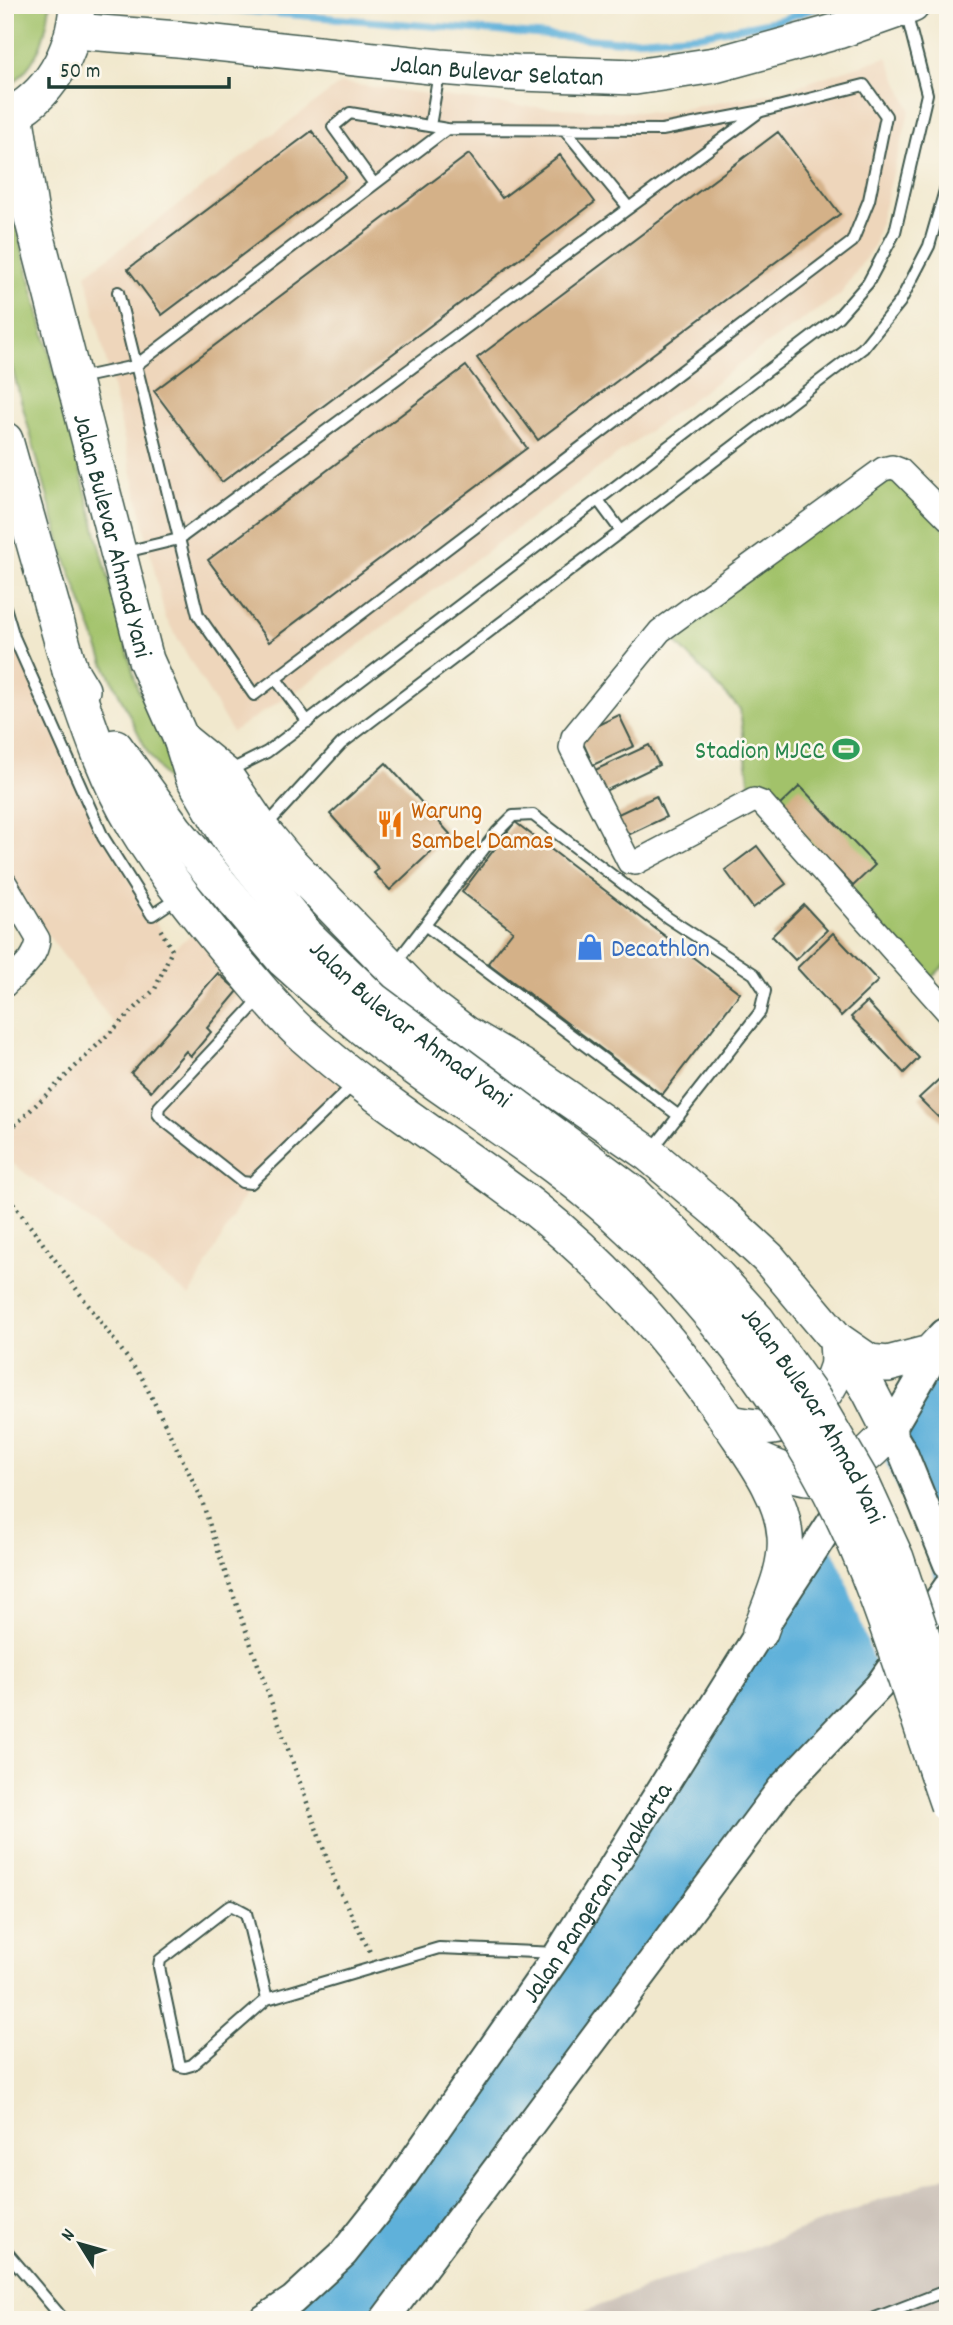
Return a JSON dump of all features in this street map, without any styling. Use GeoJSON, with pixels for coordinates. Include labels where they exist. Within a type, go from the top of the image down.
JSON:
{"type":"FeatureCollection","features":[{"type":"Feature","properties":{"kind":"main road"},"geometry":{"type":"LineString","coordinates":[[102,5],[102,13],[108,24],[126,36]]}},
{"type":"Feature","properties":{"kind":"main road","name":"Jalan Bulevar Selatan"},"geometry":{"type":"LineString","coordinates":[[76,18],[126,36],[178,39],[440,67],[635,77],[715,65],[838,32],[908,7]]}},
{"type":"Feature","properties":{"kind":"main road"},"geometry":{"type":"LineString","coordinates":[[10,115],[42,91],[56,73],[62,63],[76,18]]}},
{"type":"Feature","properties":{"kind":"main road","name":"Jalan Bulevar Ahmad Yani"},"geometry":{"type":"LineString","coordinates":[[10,115],[18,204],[74,379],[146,660],[181,739],[193,777],[295,948],[339,1010],[404,1060],[565,1174],[619,1219],[711,1315],[771,1393],[809,1452],[868,1573],[948,1805]]}},
{"type":"Feature","properties":{"kind":"main road","name":"Jalan Bulevar Ahmad Yani"},"geometry":{"type":"LineString","coordinates":[[5,440],[70,670],[121,757],[175,830],[295,948],[373,1000],[634,1194],[757,1320],[809,1391],[859,1477],[896,1558],[948,1713]]}},
{"type":"Feature","properties":{"kind":"main road"},"geometry":{"type":"LineString","coordinates":[[70,670],[97,751],[128,812],[182,895],[264,994],[301,1034],[358,1080],[534,1209],[576,1244],[612,1278],[680,1354],[755,1460],[781,1514],[785,1539],[783,1566],[760,1632]]}},
{"type":"Feature","properties":{"kind":"main road"},"geometry":{"type":"LineString","coordinates":[[181,739],[224,774],[262,830],[342,918],[429,1006],[466,1034],[520,1066],[649,1154],[768,1258],[837,1340],[869,1390],[897,1442],[877,1447],[847,1468],[831,1475],[808,1478],[755,1460]]}},
{"type":"Feature","properties":{"kind":"main road"},"geometry":{"type":"LineString","coordinates":[[837,1340],[869,1362],[888,1364],[930,1353],[947,1335]]}},
{"type":"Feature","properties":{"kind":"main road"},"geometry":{"type":"LineString","coordinates":[[729,1423],[770,1428],[792,1423],[810,1409],[829,1384],[837,1366],[837,1340]]}},
{"type":"Feature","properties":{"kind":"street"},"geometry":{"type":"LineString","coordinates":[[944,1001],[762,803],[754,800],[635,863],[629,862],[571,748],[573,737],[660,631],[883,469],[892,467],[900,470],[948,518]]}},
{"type":"Feature","properties":{"kind":"street"},"geometry":{"type":"LineString","coordinates":[[5,883],[38,939],[38,948],[34,955],[5,985]]}},
{"type":"Feature","properties":{"kind":"street","name":"Jalan Pangeran Jayakarta"},"geometry":{"type":"LineString","coordinates":[[263,2320],[293,2300],[343,2254],[392,2192],[559,1953],[760,1632],[897,1442],[947,1335]]}},
{"type":"Feature","properties":{"kind":"street"},"geometry":{"type":"LineString","coordinates":[[897,1442],[948,1564]]}},
{"type":"Feature","properties":{"kind":"street"},"geometry":{"type":"LineString","coordinates":[[384,2320],[781,1788],[879,1686],[948,1587]]}},
{"type":"Feature","properties":{"kind":"lane"},"geometry":{"type":"LineString","coordinates":[[224,774],[267,752],[308,722],[838,317],[868,283],[895,232],[927,94],[908,7]]}},
{"type":"Feature","properties":{"kind":"lane"},"geometry":{"type":"LineString","coordinates":[[430,126],[440,67]]}},
{"type":"Feature","properties":{"kind":"lane"},"geometry":{"type":"LineString","coordinates":[[118,292],[198,615],[254,695],[852,242],[869,200],[886,116],[864,85],[762,111],[662,130],[446,129],[350,113],[333,127],[374,184]]}},
{"type":"Feature","properties":{"kind":"lane"},"geometry":{"type":"LineString","coordinates":[[119,554],[179,539],[762,111]]}},
{"type":"Feature","properties":{"kind":"lane"},"geometry":{"type":"LineString","coordinates":[[74,379],[135,366],[446,129]]}},
{"type":"Feature","properties":{"kind":"lane"},"geometry":{"type":"LineString","coordinates":[[565,130],[629,208]]}},
{"type":"Feature","properties":{"kind":"lane"},"geometry":{"type":"LineString","coordinates":[[262,830],[341,744],[863,348],[900,302],[929,246],[948,180]]}},
{"type":"Feature","properties":{"kind":"lane"},"geometry":{"type":"LineString","coordinates":[[598,500],[621,531]]}},
{"type":"Feature","properties":{"kind":"lane"},"geometry":{"type":"LineString","coordinates":[[5,607],[14,637],[103,836],[152,915],[182,895]]}},
{"type":"Feature","properties":{"kind":"lane"},"geometry":{"type":"LineString","coordinates":[[276,679],[308,722]]}},
{"type":"Feature","properties":{"kind":"lane"},"geometry":{"type":"LineString","coordinates":[[392,967],[497,832],[513,816],[533,815],[668,918],[754,974],[765,990],[760,1012],[649,1154]]}},
{"type":"Feature","properties":{"kind":"lane"},"geometry":{"type":"LineString","coordinates":[[426,926],[679,1116]]}},
{"type":"Feature","properties":{"kind":"lane"},"geometry":{"type":"LineString","coordinates":[[264,994],[159,1107],[158,1114],[162,1119],[242,1182],[251,1184],[358,1080]]}},
{"type":"Feature","properties":{"kind":"lane"},"geometry":{"type":"LineString","coordinates":[[267,1999],[246,1913],[231,1905],[160,1960],[159,1967],[180,2066],[192,2065],[267,1999],[377,1966],[439,1948],[559,1953]]}},
{"type":"Feature","properties":{"kind":"lane"},"geometry":{"type":"LineString","coordinates":[[5,2250],[64,2320]]}},
{"type":"Feature","properties":{"kind":"lane"},"geometry":{"type":"LineString","coordinates":[[870,2320],[948,2290]]}},
{"type":"Feature","properties":{"kind":"path"},"geometry":{"type":"LineString","coordinates":[[5,1135],[155,989],[172,950],[152,915]]}},
{"type":"Feature","properties":{"kind":"path"},"geometry":{"type":"LineString","coordinates":[[5,1192],[142,1378],[200,1495],[336,1884],[377,1966]]}},
{"type":"Feature","properties":{"kind":"shaded area"},"geometry":{"type":"Polygon","coordinates":[[[887,57],[910,109],[874,246],[840,295],[767,344],[304,686],[232,732],[165,617],[86,274],[341,83],[520,106],[659,113],[778,92],[887,57]]]}},
{"type":"Feature","properties":{"kind":"shaded area"},"geometry":{"type":"Polygon","coordinates":[[[5,607],[103,837],[172,949],[205,925],[358,1080],[251,1183],[190,1296],[5,1158],[5,1135],[116,1027],[5,877],[5,607]]]}},
{"type":"Feature","properties":{"kind":"shaded area"},"geometry":{"type":"Polygon","coordinates":[[[948,2175],[948,2320],[561,2320],[948,2175]]]}},
{"type":"Feature","properties":{"kind":"green space"},"geometry":{"type":"Polygon","coordinates":[[[5,5],[50,5],[42,42],[32,63],[5,90],[5,5]]]}},
{"type":"Feature","properties":{"kind":"green space"},"geometry":{"type":"Polygon","coordinates":[[[5,207],[13,214],[137,687],[200,814],[194,821],[147,751],[104,663],[62,549],[5,342],[5,207]]]}},
{"type":"Feature","properties":{"kind":"green space","name":"Stadion MJCC"},"geometry":{"type":"Polygon","coordinates":[[[890,473],[948,532],[948,962],[931,978],[750,789],[740,709],[665,631],[890,473]]]}},
{"type":"Feature","properties":{"kind":"water"},"geometry":{"type":"Polygon","coordinates":[[[948,1334],[948,1587],[781,1789],[384,2320],[263,2320],[392,2192],[948,1334]]]}},
{"type":"Feature","properties":{"kind":"pier"},"geometry":{"type":"Polygon","coordinates":[[[878,1445],[926,1552],[943,1599],[883,1687],[843,1572],[825,1534],[878,1445]]]}},
{"type":"Feature","properties":{"kind":"building"},"geometry":{"type":"Polygon","coordinates":[[[312,131],[346,177],[162,315],[128,269],[312,131]]]}},
{"type":"Feature","properties":{"kind":"building"},"geometry":{"type":"Polygon","coordinates":[[[778,132],[840,214],[538,440],[477,358],[778,132]]]}},
{"type":"Feature","properties":{"kind":"building"},"geometry":{"type":"Polygon","coordinates":[[[469,154],[502,198],[560,155],[595,202],[222,482],[154,391],[469,154]]]}},
{"type":"Feature","properties":{"kind":"building"},"geometry":{"type":"Polygon","coordinates":[[[466,366],[527,448],[269,642],[208,560],[466,366]]]}},
{"type":"Feature","properties":{"kind":"building"},"geometry":{"type":"Polygon","coordinates":[[[619,715],[634,746],[593,765],[579,734],[619,715]]]}},
{"type":"Feature","properties":{"kind":"building"},"geometry":{"type":"Polygon","coordinates":[[[649,745],[659,765],[603,792],[593,771],[649,745]]]}},
{"type":"Feature","properties":{"kind":"building","name":"Warung Sambel Damas"},"geometry":{"type":"Polygon","coordinates":[[[386,763],[450,834],[390,890],[374,873],[379,869],[330,814],[386,763]]]}},
{"type":"Feature","properties":{"kind":"building"},"geometry":{"type":"Polygon","coordinates":[[[800,786],[875,865],[853,886],[778,807],[800,786]]]}},
{"type":"Feature","properties":{"kind":"building"},"geometry":{"type":"Polygon","coordinates":[[[656,796],[666,817],[624,837],[614,816],[656,796]]]}},
{"type":"Feature","properties":{"kind":"building","name":"Decathlon"},"geometry":{"type":"Polygon","coordinates":[[[515,822],[740,993],[662,1095],[488,963],[513,931],[462,892],[515,822]]]}},
{"type":"Feature","properties":{"kind":"building"},"geometry":{"type":"Polygon","coordinates":[[[757,846],[786,884],[753,908],[725,870],[757,846]]]}},
{"type":"Feature","properties":{"kind":"building"},"geometry":{"type":"Polygon","coordinates":[[[804,905],[827,930],[795,960],[772,936],[804,905]]]}},
{"type":"Feature","properties":{"kind":"building"},"geometry":{"type":"Polygon","coordinates":[[[833,933],[878,981],[841,1016],[797,968],[833,933]]]}},
{"type":"Feature","properties":{"kind":"building"},"geometry":{"type":"Polygon","coordinates":[[[218,973],[238,991],[207,1028],[211,1032],[191,1056],[186,1051],[151,1091],[131,1073],[218,973]]]}},
{"type":"Feature","properties":{"kind":"building"},"geometry":{"type":"Polygon","coordinates":[[[867,1002],[919,1058],[904,1073],[851,1017],[867,1002]]]}},
{"type":"Feature","properties":{"kind":"building"},"geometry":{"type":"Polygon","coordinates":[[[948,1071],[948,1122],[945,1124],[919,1098],[948,1071]]]}},
{"type":"Feature","properties":{"kind":"waterway"},"geometry":{"type":"LineString","coordinates":[[170,5],[617,41],[701,35],[779,20],[826,5]]}},
{"type":"Feature","properties":{"kind":"place","name":"Stadion MJCC"},"geometry":{"type":"Point","coordinates":[846,749]}},
{"type":"Feature","properties":{"kind":"place","name":"Warung Sambel Damas"},"geometry":{"type":"Point","coordinates":[390,824]}},
{"type":"Feature","properties":{"kind":"place","name":"Decathlon"},"geometry":{"type":"Point","coordinates":[590,947]}}]}
